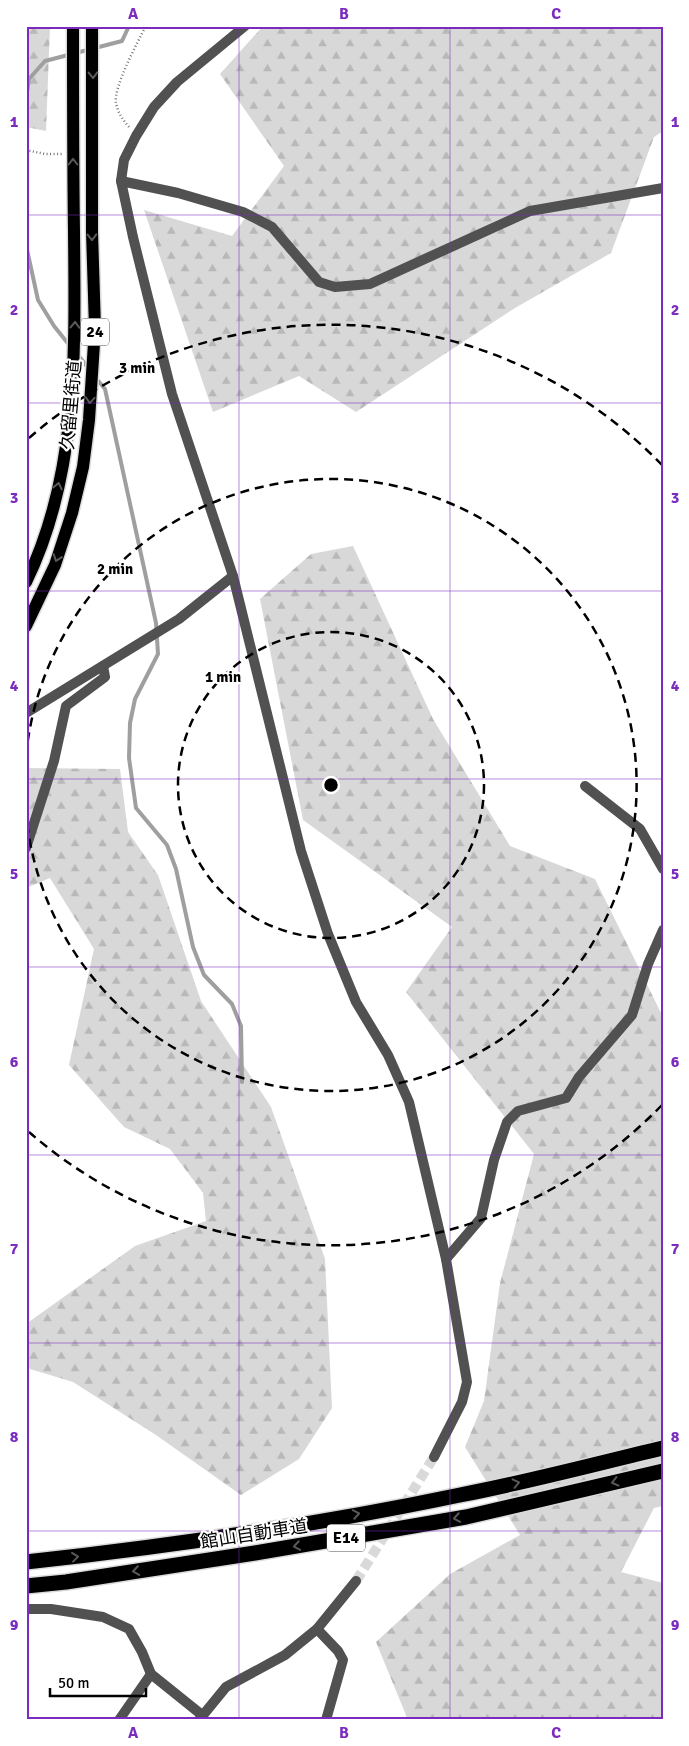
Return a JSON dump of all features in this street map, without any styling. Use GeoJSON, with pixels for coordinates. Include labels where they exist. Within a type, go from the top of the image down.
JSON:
{"type":"FeatureCollection","features":[{"type":"Feature","properties":{"kind":"highway","name":"館山自動車道"},"geometry":{"type":"LineString","coordinates":[[26,1562],[250,1532],[388,1509],[460,1496],[663,1448]]}},
{"type":"Feature","properties":{"kind":"highway","name":"館山自動車道"},"geometry":{"type":"LineString","coordinates":[[26,1586],[66,1582],[256,1553],[466,1517],[663,1471]]}},
{"type":"Feature","properties":{"kind":"main road","name":"久留里街道"},"geometry":{"type":"LineString","coordinates":[[26,582],[37,560],[53,509],[64,460],[72,398],[76,322],[73,26]]}},
{"type":"Feature","properties":{"kind":"main road","name":"久留里街道"},"geometry":{"type":"LineString","coordinates":[[26,626],[55,565],[72,513],[83,467],[89,420],[95,328],[92,232],[92,26]]}},
{"type":"Feature","properties":{"kind":"street"},"geometry":{"type":"LineString","coordinates":[[245,26],[178,82],[154,107],[124,160],[121,182],[172,394],[233,576],[301,851],[328,934],[356,1002],[388,1055],[409,1102],[446,1259],[467,1382],[462,1402],[434,1457]]}},
{"type":"Feature","properties":{"kind":"street"},"geometry":{"type":"LineString","coordinates":[[121,182],[178,194],[243,212],[272,227],[319,282],[335,288],[370,284],[530,211],[663,188]]}},
{"type":"Feature","properties":{"kind":"street"},"geometry":{"type":"LineString","coordinates":[[26,713],[179,619],[233,576]]}},
{"type":"Feature","properties":{"kind":"street"},"geometry":{"type":"LineString","coordinates":[[26,848],[54,761],[66,706],[105,677],[103,666]]}},
{"type":"Feature","properties":{"kind":"street"},"geometry":{"type":"LineString","coordinates":[[585,786],[640,829],[663,869]]}},
{"type":"Feature","properties":{"kind":"street"},"geometry":{"type":"LineString","coordinates":[[446,1259],[481,1218],[484,1195],[507,1122],[518,1111],[566,1098],[579,1077],[632,1014],[648,964],[663,930]]}},
{"type":"Feature","properties":{"kind":"street"},"geometry":{"type":"LineString","coordinates":[[26,1609],[51,1609],[103,1616],[129,1629],[142,1652],[150,1674],[200,1717],[226,1687],[285,1655],[317,1629],[356,1581]]}},
{"type":"Feature","properties":{"kind":"street"},"geometry":{"type":"LineString","coordinates":[[317,1629],[338,1650],[343,1660],[326,1720]]}},
{"type":"Feature","properties":{"kind":"street"},"geometry":{"type":"LineString","coordinates":[[119,1720],[150,1674]]}},
{"type":"Feature","properties":{"kind":"path"},"geometry":{"type":"LineString","coordinates":[[136,136],[120,117],[116,102],[118,89],[134,49],[146,26]]}},
{"type":"Feature","properties":{"kind":"path"},"geometry":{"type":"LineString","coordinates":[[26,150],[45,154],[73,154]]}},
{"type":"Feature","properties":{"kind":"green space"},"geometry":{"type":"Polygon","coordinates":[[[26,26],[50,26],[46,131],[26,127],[26,26]]]}},
{"type":"Feature","properties":{"kind":"green space"},"geometry":{"type":"Polygon","coordinates":[[[263,26],[663,26],[663,131],[654,137],[611,253],[515,308],[356,412],[299,376],[213,412],[144,210],[232,236],[284,166],[220,74],[263,26]]]}},
{"type":"Feature","properties":{"kind":"green space"},"geometry":{"type":"Polygon","coordinates":[[[353,546],[433,719],[510,846],[595,879],[663,1017],[663,1506],[654,1508],[621,1572],[663,1583],[663,1720],[408,1720],[376,1642],[450,1574],[520,1535],[465,1447],[484,1401],[500,1283],[534,1154],[406,992],[452,927],[303,820],[260,599],[311,554],[353,546]]]}},
{"type":"Feature","properties":{"kind":"green space"},"geometry":{"type":"Polygon","coordinates":[[[26,768],[120,769],[128,832],[158,875],[201,1001],[271,1107],[325,1259],[332,1408],[299,1459],[241,1495],[156,1435],[73,1382],[30,1369],[26,1360],[26,1324],[135,1246],[206,1221],[203,1193],[170,1149],[124,1127],[69,1065],[94,949],[50,878],[26,888],[26,768]]]}},
{"type":"Feature","properties":{"kind":"waterway"},"geometry":{"type":"LineString","coordinates":[[26,99],[29,79],[45,61],[122,41],[129,26]]}},
{"type":"Feature","properties":{"kind":"waterway"},"geometry":{"type":"LineString","coordinates":[[26,245],[38,300],[54,326],[70,346]]}},
{"type":"Feature","properties":{"kind":"waterway"},"geometry":{"type":"LineString","coordinates":[[78,355],[89,369]]}},
{"type":"Feature","properties":{"kind":"waterway"},"geometry":{"type":"LineString","coordinates":[[95,377],[105,389],[156,623],[158,654],[135,699],[130,723],[129,758],[136,808],[167,845],[176,869],[193,947],[204,975],[232,1004],[241,1026],[242,1082]]}},
{"type":"Feature","properties":{"kind":"tunnel"},"geometry":{"type":"LineString","coordinates":[[356,1581],[434,1457]]}}]}
